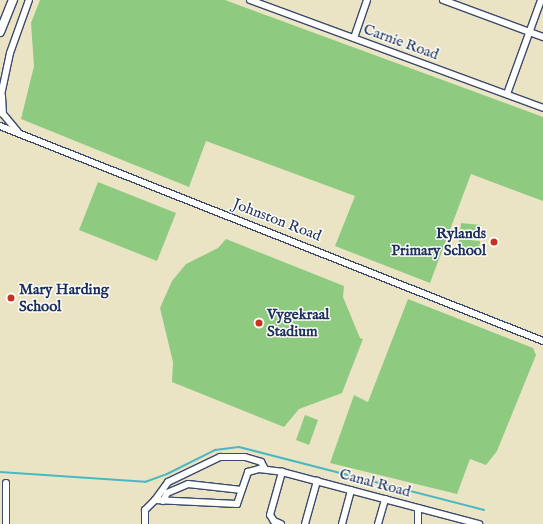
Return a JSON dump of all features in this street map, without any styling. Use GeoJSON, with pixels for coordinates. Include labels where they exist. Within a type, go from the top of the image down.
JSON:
{"type":"FeatureCollection","features":[{"type":"Feature","properties":{"kind":"main road"},"geometry":{"type":"LineString","coordinates":[[0,32],[13,0]]}},
{"type":"Feature","properties":{"kind":"street"},"geometry":{"type":"LineString","coordinates":[[20,133],[4,114],[1,97],[10,53],[29,0]]}},
{"type":"Feature","properties":{"kind":"street","name":"Carnie Road"},"geometry":{"type":"LineString","coordinates":[[250,0],[266,3],[354,38],[543,108]]}},
{"type":"Feature","properties":{"kind":"street"},"geometry":{"type":"LineString","coordinates":[[354,38],[367,0]]}},
{"type":"Feature","properties":{"kind":"street"},"geometry":{"type":"LineString","coordinates":[[443,0],[543,37]]}},
{"type":"Feature","properties":{"kind":"street"},"geometry":{"type":"LineString","coordinates":[[507,94],[541,0]]}},
{"type":"Feature","properties":{"kind":"street","name":"Johnston Road"},"geometry":{"type":"LineString","coordinates":[[0,126],[543,342]]}},
{"type":"Feature","properties":{"kind":"street"},"geometry":{"type":"LineString","coordinates":[[145,524],[145,510],[155,500],[168,482],[220,457],[245,457],[261,462],[265,469],[249,470],[239,503],[233,505],[155,500]]}},
{"type":"Feature","properties":{"kind":"street","name":"Canal Road"},"geometry":{"type":"LineString","coordinates":[[265,469],[282,472],[385,499],[457,521],[479,524]]}},
{"type":"Feature","properties":{"kind":"street"},"geometry":{"type":"LineString","coordinates":[[281,524],[274,521],[270,515],[282,472]]}},
{"type":"Feature","properties":{"kind":"street"},"geometry":{"type":"LineString","coordinates":[[305,524],[317,481]]}},
{"type":"Feature","properties":{"kind":"street"},"geometry":{"type":"LineString","coordinates":[[6,483],[6,524]]}},
{"type":"Feature","properties":{"kind":"street"},"geometry":{"type":"LineString","coordinates":[[163,501],[167,493],[183,484],[208,484],[242,490]]}},
{"type":"Feature","properties":{"kind":"street"},"geometry":{"type":"LineString","coordinates":[[342,524],[351,490]]}},
{"type":"Feature","properties":{"kind":"street"},"geometry":{"type":"LineString","coordinates":[[378,524],[385,499]]}},
{"type":"Feature","properties":{"kind":"street"},"geometry":{"type":"LineString","coordinates":[[418,508],[418,524]]}},
{"type":"Feature","properties":{"kind":"green space"},"geometry":{"type":"Polygon","coordinates":[[[40,0],[225,0],[543,117],[543,201],[471,174],[430,283],[335,246],[355,196],[206,141],[189,187],[21,119],[34,66],[31,23],[40,0]]]}},
{"type":"Feature","properties":{"kind":"green space"},"geometry":{"type":"Polygon","coordinates":[[[98,182],[176,213],[157,261],[79,230],[98,182]]]}},
{"type":"Feature","properties":{"kind":"green space"},"geometry":{"type":"Polygon","coordinates":[[[461,223],[481,225],[480,234],[460,233],[461,223]]]}},
{"type":"Feature","properties":{"kind":"green space","name":"Vygekraal Stadium"},"geometry":{"type":"Polygon","coordinates":[[[226,239],[344,286],[343,297],[360,338],[363,339],[342,393],[299,409],[284,427],[172,382],[173,362],[160,308],[172,281],[186,264],[218,248],[226,239]]]}},
{"type":"Feature","properties":{"kind":"green space"},"geometry":{"type":"Polygon","coordinates":[[[459,239],[480,241],[479,250],[459,248],[459,239]]]}},
{"type":"Feature","properties":{"kind":"green space"},"geometry":{"type":"Polygon","coordinates":[[[408,299],[533,348],[536,355],[497,451],[486,465],[470,459],[457,494],[330,463],[354,395],[368,402],[408,299]]]}},
{"type":"Feature","properties":{"kind":"green space"},"geometry":{"type":"Polygon","coordinates":[[[305,415],[318,420],[309,445],[296,440],[305,415]]]}},
{"type":"Feature","properties":{"kind":"waterway"},"geometry":{"type":"LineString","coordinates":[[0,472],[145,482],[167,474],[215,450],[239,447],[484,510]]}},
{"type":"Feature","properties":{"kind":"place","name":"Rylands Primary School"},"geometry":{"type":"Point","coordinates":[494,242]}},
{"type":"Feature","properties":{"kind":"place","name":"Mary Harding School"},"geometry":{"type":"Point","coordinates":[11,298]}},
{"type":"Feature","properties":{"kind":"place","name":"Vygekraal Stadium"},"geometry":{"type":"Point","coordinates":[259,323]}}]}
